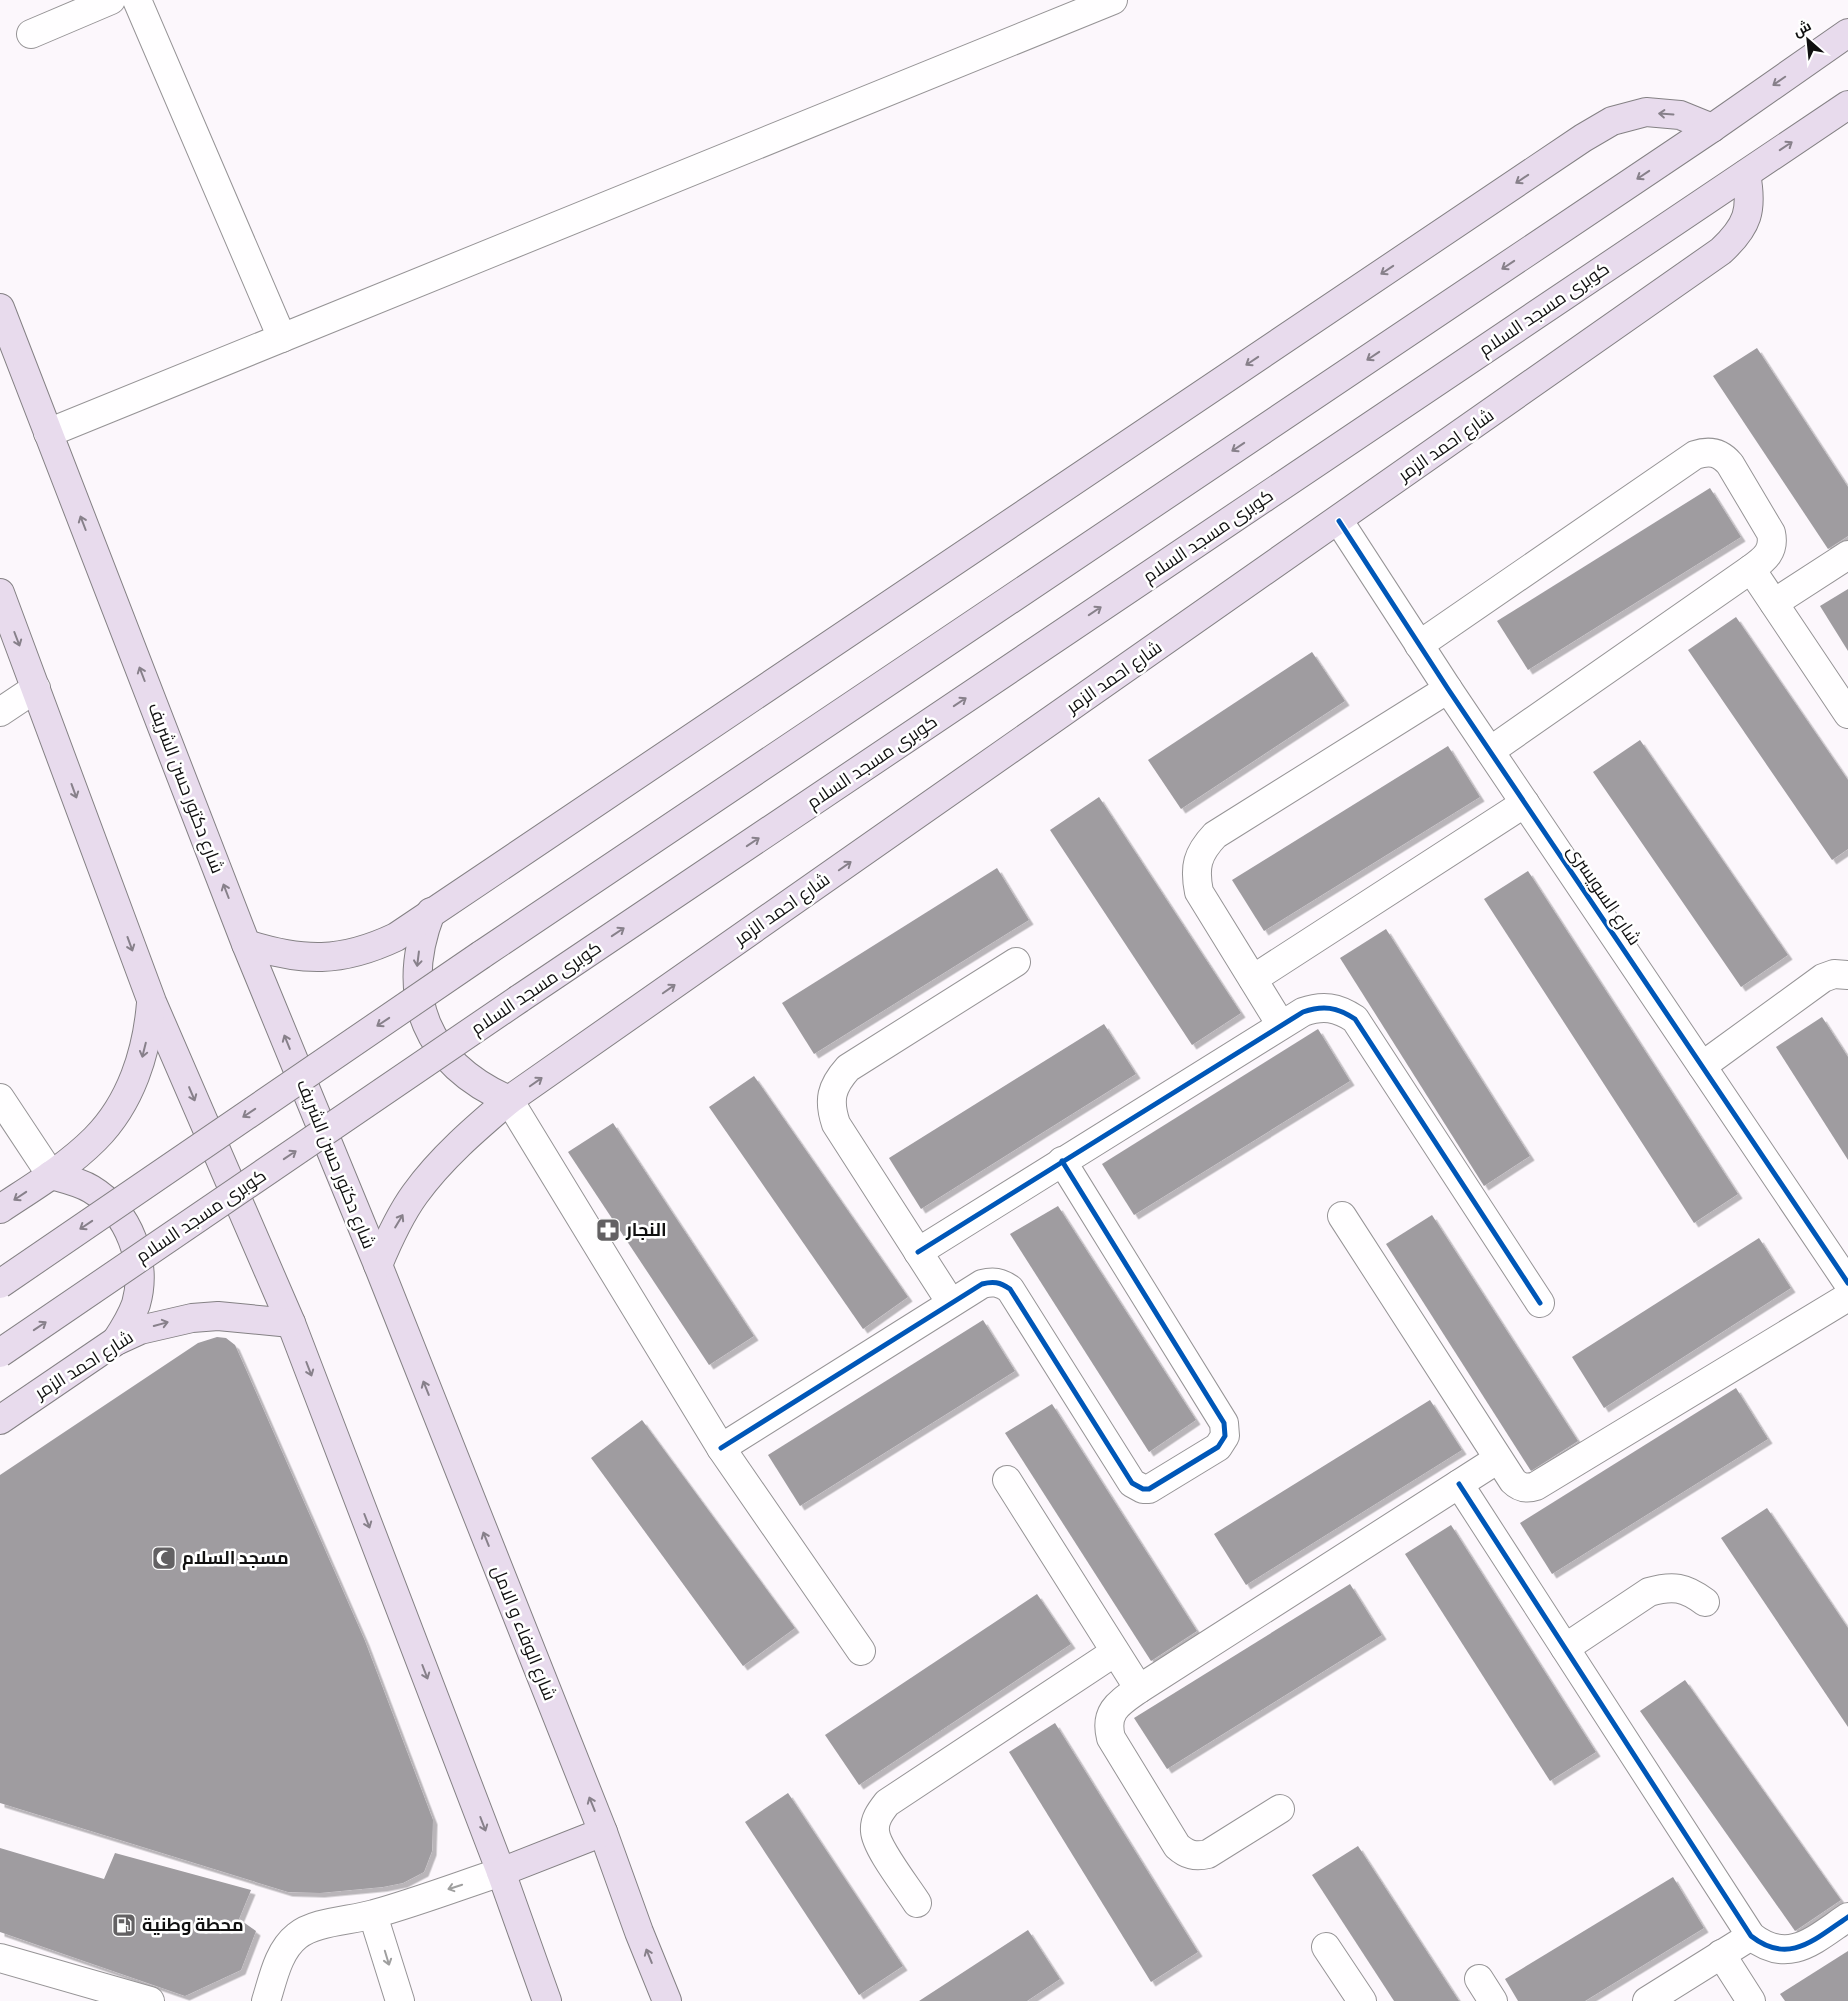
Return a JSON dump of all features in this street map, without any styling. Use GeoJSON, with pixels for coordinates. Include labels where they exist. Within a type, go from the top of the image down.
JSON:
{"type":"FeatureCollection","features":[{"type":"Feature","properties":{"kind":"main road"},"geometry":{"type":"LineString","coordinates":[[0,1284],[481,955],[1712,128],[1848,33]]}},
{"type":"Feature","properties":{"kind":"main road"},"geometry":{"type":"LineString","coordinates":[[1746,174],[1848,105]]}},
{"type":"Feature","properties":{"kind":"main road"},"geometry":{"type":"LineString","coordinates":[[246,944],[296,956],[322,958],[348,955],[372,948],[396,936],[1590,134],[1612,121],[1646,112],[1680,115],[1712,128]]}},
{"type":"Feature","properties":{"kind":"main road","name":"شارع احمد الزمر"},"geometry":{"type":"LineString","coordinates":[[378,1265],[393,1230],[414,1195],[440,1163],[509,1100],[1721,251],[1737,236],[1747,217],[1750,195],[1746,174]]}},
{"type":"Feature","properties":{"kind":"main road","name":"كوبرى مسجد السلام"},"geometry":{"type":"LineString","coordinates":[[0,1353],[519,999],[1746,174]]}},
{"type":"Feature","properties":{"kind":"main road","name":"شارع دكتور حسن الشريف"},"geometry":{"type":"LineString","coordinates":[[0,308],[246,944],[378,1265]]}},
{"type":"Feature","properties":{"kind":"main road"},"geometry":{"type":"LineString","coordinates":[[0,593],[152,1002],[291,1323],[501,1872],[548,2001]]}},
{"type":"Feature","properties":{"kind":"main road"},"geometry":{"type":"LineString","coordinates":[[431,912],[422,936],[417,961],[417,987],[422,1012],[432,1035],[446,1057],[464,1075],[486,1090],[509,1100]]}},
{"type":"Feature","properties":{"kind":"main road"},"geometry":{"type":"LineString","coordinates":[[0,1209],[75,1158],[97,1137],[130,1088],[142,1060],[149,1032],[152,1002]]}},
{"type":"Feature","properties":{"kind":"main road"},"geometry":{"type":"LineString","coordinates":[[51,1175],[92,1189],[109,1203],[123,1219],[133,1239],[139,1260],[136,1303],[128,1323],[116,1341]]}},
{"type":"Feature","properties":{"kind":"main road","name":"شارع الوفاء و الامل"},"geometry":{"type":"LineString","coordinates":[[378,1265],[603,1832],[639,1932],[667,2001]]}},
{"type":"Feature","properties":{"kind":"main road","name":"شارع احمد الزمر"},"geometry":{"type":"LineString","coordinates":[[0,1420],[116,1341],[140,1330],[192,1318],[227,1316],[291,1323]]}},
{"type":"Feature","properties":{"kind":"main road"},"geometry":{"type":"LineString","coordinates":[[501,1872],[603,1832]]}},
{"type":"Feature","properties":{"kind":"street"},"geometry":{"type":"LineString","coordinates":[[31,34],[111,0]]}},
{"type":"Feature","properties":{"kind":"street"},"geometry":{"type":"LineString","coordinates":[[137,0],[282,338]]}},
{"type":"Feature","properties":{"kind":"street"},"geometry":{"type":"LineString","coordinates":[[48,433],[1113,0]]}},
{"type":"Feature","properties":{"kind":"street"},"geometry":{"type":"LineString","coordinates":[[1419,645],[1696,455],[1705,452],[1715,452],[1723,456],[1771,533],[1773,540],[1769,554],[1751,569],[1490,751]]}},
{"type":"Feature","properties":{"kind":"street","name":"شارع السويسرى"},"geometry":{"type":"LineString","coordinates":[[1338,521],[1448,689],[1848,1283]]}},
{"type":"Feature","properties":{"kind":"street"},"geometry":{"type":"LineString","coordinates":[[1774,603],[1848,555]]}},
{"type":"Feature","properties":{"kind":"street"},"geometry":{"type":"LineString","coordinates":[[1751,569],[1843,696]]}},
{"type":"Feature","properties":{"kind":"street"},"geometry":{"type":"LineString","coordinates":[[0,712],[36,688]]}},
{"type":"Feature","properties":{"kind":"street"},"geometry":{"type":"LineString","coordinates":[[1281,1025],[1199,892],[1196,876],[1197,861],[1204,846],[1215,835],[1448,689]]}},
{"type":"Feature","properties":{"kind":"street"},"geometry":{"type":"LineString","coordinates":[[1253,979],[1525,803]]}},
{"type":"Feature","properties":{"kind":"street"},"geometry":{"type":"LineString","coordinates":[[951,1303],[836,1124],[831,1109],[832,1094],[837,1080],[848,1068],[1016,962]]}},
{"type":"Feature","properties":{"kind":"street"},"geometry":{"type":"LineString","coordinates":[[1702,1066],[1823,978],[1834,974],[1848,975]]}},
{"type":"Feature","properties":{"kind":"street"},"geometry":{"type":"LineString","coordinates":[[918,1252],[1281,1025],[1316,1007],[1330,1007],[1343,1011],[1355,1019],[1540,1303]]}},
{"type":"Feature","properties":{"kind":"street"},"geometry":{"type":"LineString","coordinates":[[0,1098],[51,1175]]}},
{"type":"Feature","properties":{"kind":"street"},"geometry":{"type":"LineString","coordinates":[[509,1100],[721,1448],[861,1651]]}},
{"type":"Feature","properties":{"kind":"street"},"geometry":{"type":"LineString","coordinates":[[721,1448],[951,1303],[982,1284],[989,1282],[997,1282],[1010,1289],[1132,1483],[1149,1489],[1218,1447],[1222,1442],[1226,1429],[1224,1422],[1062,1161]]}},
{"type":"Feature","properties":{"kind":"street"},"geometry":{"type":"LineString","coordinates":[[1342,1216],[1498,1459],[1518,1486],[1523,1488],[1536,1486],[1848,1297]]}},
{"type":"Feature","properties":{"kind":"street"},"geometry":{"type":"LineString","coordinates":[[1280,1809],[1208,1854],[1200,1856],[1184,1852],[1177,1846],[1111,1738],[1109,1724],[1114,1710],[1120,1702],[1139,1689],[1498,1459]]}},
{"type":"Feature","properties":{"kind":"street"},"geometry":{"type":"LineString","coordinates":[[1007,1480],[1139,1689]]}},
{"type":"Feature","properties":{"kind":"street"},"geometry":{"type":"LineString","coordinates":[[1459,1484],[1752,1936],[1760,1944],[1772,1948],[1795,1949],[1848,1917]]}},
{"type":"Feature","properties":{"kind":"street"},"geometry":{"type":"LineString","coordinates":[[1565,1648],[1649,1592],[1664,1588],[1679,1588],[1693,1593],[1705,1602]]}},
{"type":"Feature","properties":{"kind":"street"},"geometry":{"type":"LineString","coordinates":[[917,1903],[877,1842],[876,1821],[883,1807],[1115,1652]]}},
{"type":"Feature","properties":{"kind":"street"},"geometry":{"type":"LineString","coordinates":[[266,2001],[280,1959],[287,1946],[297,1935],[310,1928],[373,1915],[501,1872]]}},
{"type":"Feature","properties":{"kind":"street"},"geometry":{"type":"LineString","coordinates":[[373,1915],[400,2001]]}},
{"type":"Feature","properties":{"kind":"street"},"geometry":{"type":"LineString","coordinates":[[1647,2001],[1752,1936]]}},
{"type":"Feature","properties":{"kind":"street"},"geometry":{"type":"LineString","coordinates":[[1326,1947],[1362,2001]]}},
{"type":"Feature","properties":{"kind":"street"},"geometry":{"type":"LineString","coordinates":[[1721,1954],[1750,2001]]}},
{"type":"Feature","properties":{"kind":"street"},"geometry":{"type":"LineString","coordinates":[[0,1958],[150,2001]]}},
{"type":"Feature","properties":{"kind":"building"},"geometry":{"type":"Polygon","coordinates":[[[1757,348],[1848,487],[1848,536],[1828,549],[1713,376],[1757,348]]]}},
{"type":"Feature","properties":{"kind":"building"},"geometry":{"type":"Polygon","coordinates":[[[1710,488],[1741,537],[1528,670],[1497,621],[1710,488]]]}},
{"type":"Feature","properties":{"kind":"building"},"geometry":{"type":"Polygon","coordinates":[[[1848,589],[1848,651],[1820,606],[1848,589]]]}},
{"type":"Feature","properties":{"kind":"building"},"geometry":{"type":"Polygon","coordinates":[[[1736,617],[1848,780],[1848,849],[1832,860],[1688,650],[1736,617]]]}},
{"type":"Feature","properties":{"kind":"building"},"geometry":{"type":"Polygon","coordinates":[[[1312,652],[1345,701],[1181,809],[1148,760],[1312,652]]]}},
{"type":"Feature","properties":{"kind":"building"},"geometry":{"type":"Polygon","coordinates":[[[1640,740],[1788,955],[1741,987],[1593,772],[1640,740]]]}},
{"type":"Feature","properties":{"kind":"building"},"geometry":{"type":"Polygon","coordinates":[[[1448,746],[1480,797],[1264,931],[1232,880],[1448,746]]]}},
{"type":"Feature","properties":{"kind":"building"},"geometry":{"type":"Polygon","coordinates":[[[1099,797],[1241,1013],[1192,1045],[1050,830],[1099,797]]]}},
{"type":"Feature","properties":{"kind":"building"},"geometry":{"type":"Polygon","coordinates":[[[997,868],[1029,920],[814,1054],[782,1003],[997,868]]]}},
{"type":"Feature","properties":{"kind":"building"},"geometry":{"type":"Polygon","coordinates":[[[1528,871],[1738,1194],[1694,1223],[1484,899],[1528,871]]]}},
{"type":"Feature","properties":{"kind":"building"},"geometry":{"type":"Polygon","coordinates":[[[1386,929],[1530,1156],[1484,1186],[1340,958],[1386,929]]]}},
{"type":"Feature","properties":{"kind":"building"},"geometry":{"type":"Polygon","coordinates":[[[1822,1017],[1848,1057],[1848,1160],[1776,1047],[1822,1017]]]}},
{"type":"Feature","properties":{"kind":"building"},"geometry":{"type":"Polygon","coordinates":[[[1104,1024],[1136,1074],[921,1209],[889,1158],[1104,1024]]]}},
{"type":"Feature","properties":{"kind":"building"},"geometry":{"type":"Polygon","coordinates":[[[1318,1029],[1350,1081],[1134,1215],[1102,1164],[1318,1029]]]}},
{"type":"Feature","properties":{"kind":"building"},"geometry":{"type":"Polygon","coordinates":[[[754,1076],[908,1297],[863,1329],[709,1107],[754,1076]]]}},
{"type":"Feature","properties":{"kind":"building"},"geometry":{"type":"Polygon","coordinates":[[[613,1123],[754,1336],[709,1365],[568,1152],[613,1123]]]}},
{"type":"Feature","properties":{"kind":"building"},"geometry":{"type":"Polygon","coordinates":[[[1058,1206],[1196,1420],[1149,1452],[1010,1234],[1058,1206]]]}},
{"type":"Feature","properties":{"kind":"building"},"geometry":{"type":"Polygon","coordinates":[[[1432,1215],[1578,1441],[1531,1471],[1386,1244],[1432,1215]]]}},
{"type":"Feature","properties":{"kind":"building"},"geometry":{"type":"Polygon","coordinates":[[[1759,1238],[1791,1288],[1604,1408],[1572,1357],[1759,1238]]]}},
{"type":"Feature","properties":{"kind":"building"},"geometry":{"type":"Polygon","coordinates":[[[983,1320],[1015,1371],[800,1506],[768,1455],[983,1320]]]}},
{"type":"Feature","properties":{"kind":"building","name":"مسجد السلام"},"geometry":{"type":"Polygon","coordinates":[[[217,1337],[226,1338],[235,1345],[365,1641],[433,1820],[432,1851],[424,1872],[403,1883],[383,1887],[320,1893],[288,1892],[0,1803],[0,1475],[198,1343],[217,1337]]]}},
{"type":"Feature","properties":{"kind":"building"},"geometry":{"type":"Polygon","coordinates":[[[1736,1388],[1768,1439],[1552,1574],[1520,1523],[1736,1388]]]}},
{"type":"Feature","properties":{"kind":"building"},"geometry":{"type":"Polygon","coordinates":[[[1430,1400],[1462,1450],[1246,1585],[1214,1534],[1430,1400]]]}},
{"type":"Feature","properties":{"kind":"building"},"geometry":{"type":"Polygon","coordinates":[[[1052,1404],[1197,1631],[1151,1661],[1005,1433],[1052,1404]]]}},
{"type":"Feature","properties":{"kind":"building"},"geometry":{"type":"Polygon","coordinates":[[[642,1420],[795,1628],[743,1666],[591,1458],[642,1420]]]}},
{"type":"Feature","properties":{"kind":"building"},"geometry":{"type":"Polygon","coordinates":[[[1767,1508],[1848,1628],[1848,1727],[1721,1538],[1767,1508]]]}},
{"type":"Feature","properties":{"kind":"building"},"geometry":{"type":"Polygon","coordinates":[[[1451,1525],[1596,1752],[1550,1781],[1405,1554],[1451,1525]]]}},
{"type":"Feature","properties":{"kind":"building"},"geometry":{"type":"Polygon","coordinates":[[[1350,1584],[1382,1635],[1167,1769],[1134,1718],[1350,1584]]]}},
{"type":"Feature","properties":{"kind":"building"},"geometry":{"type":"Polygon","coordinates":[[[1037,1594],[1071,1644],[859,1785],[825,1735],[1037,1594]]]}},
{"type":"Feature","properties":{"kind":"building"},"geometry":{"type":"Polygon","coordinates":[[[1685,1680],[1841,1900],[1795,1931],[1640,1711],[1685,1680]]]}},
{"type":"Feature","properties":{"kind":"building"},"geometry":{"type":"Polygon","coordinates":[[[1055,1723],[1198,1952],[1151,1982],[1009,1752],[1055,1723]]]}},
{"type":"Feature","properties":{"kind":"building"},"geometry":{"type":"Polygon","coordinates":[[[788,1793],[903,1966],[859,1995],[745,1822],[788,1793]]]}},
{"type":"Feature","properties":{"kind":"building"},"geometry":{"type":"Polygon","coordinates":[[[1358,1846],[1459,2001],[1394,2001],[1312,1875],[1358,1846]]]}},
{"type":"Feature","properties":{"kind":"building","name":"محطة وطنية"},"geometry":{"type":"Polygon","coordinates":[[[0,1848],[104,1879],[115,1853],[251,1890],[239,1919],[256,1931],[241,1970],[185,1996],[0,1932],[0,1848]]]}},
{"type":"Feature","properties":{"kind":"building"},"geometry":{"type":"Polygon","coordinates":[[[1673,1877],[1704,1928],[1585,2001],[1518,2001],[1505,1979],[1673,1877]]]}},
{"type":"Feature","properties":{"kind":"building"},"geometry":{"type":"Polygon","coordinates":[[[1028,1930],[1060,1979],[1027,2001],[919,2001],[1028,1930]]]}},
{"type":"Feature","properties":{"kind":"building"},"geometry":{"type":"Polygon","coordinates":[[[1848,1951],[1848,2001],[1785,2001],[1780,1994],[1848,1951]]]}},
{"type":"Feature","properties":{"kind":"cycle path"},"geometry":{"type":"LineString","coordinates":[[1339,521],[1448,689],[1848,1283]]}},
{"type":"Feature","properties":{"kind":"cycle path"},"geometry":{"type":"LineString","coordinates":[[918,1252],[1303,1012],[1317,1008],[1330,1008],[1355,1019],[1540,1303]]}},
{"type":"Feature","properties":{"kind":"cycle path"},"geometry":{"type":"LineString","coordinates":[[721,1448],[982,1284],[993,1282],[1010,1289],[1132,1483],[1143,1489],[1149,1489],[1218,1447],[1225,1436],[1224,1423],[1062,1161]]}},
{"type":"Feature","properties":{"kind":"cycle path"},"geometry":{"type":"LineString","coordinates":[[1459,1484],[1751,1936],[1765,1945],[1778,1949],[1790,1949],[1813,1941],[1848,1917]]}},
{"type":"Feature","properties":{"kind":"place","name":"النجار"},"geometry":{"type":"Point","coordinates":[608,1230]}},
{"type":"Feature","properties":{"kind":"place","name":"مسجد السلام"},"geometry":{"type":"Point","coordinates":[164,1558]}},
{"type":"Feature","properties":{"kind":"place","name":"محطة وطنية"},"geometry":{"type":"Point","coordinates":[124,1925]}}]}
